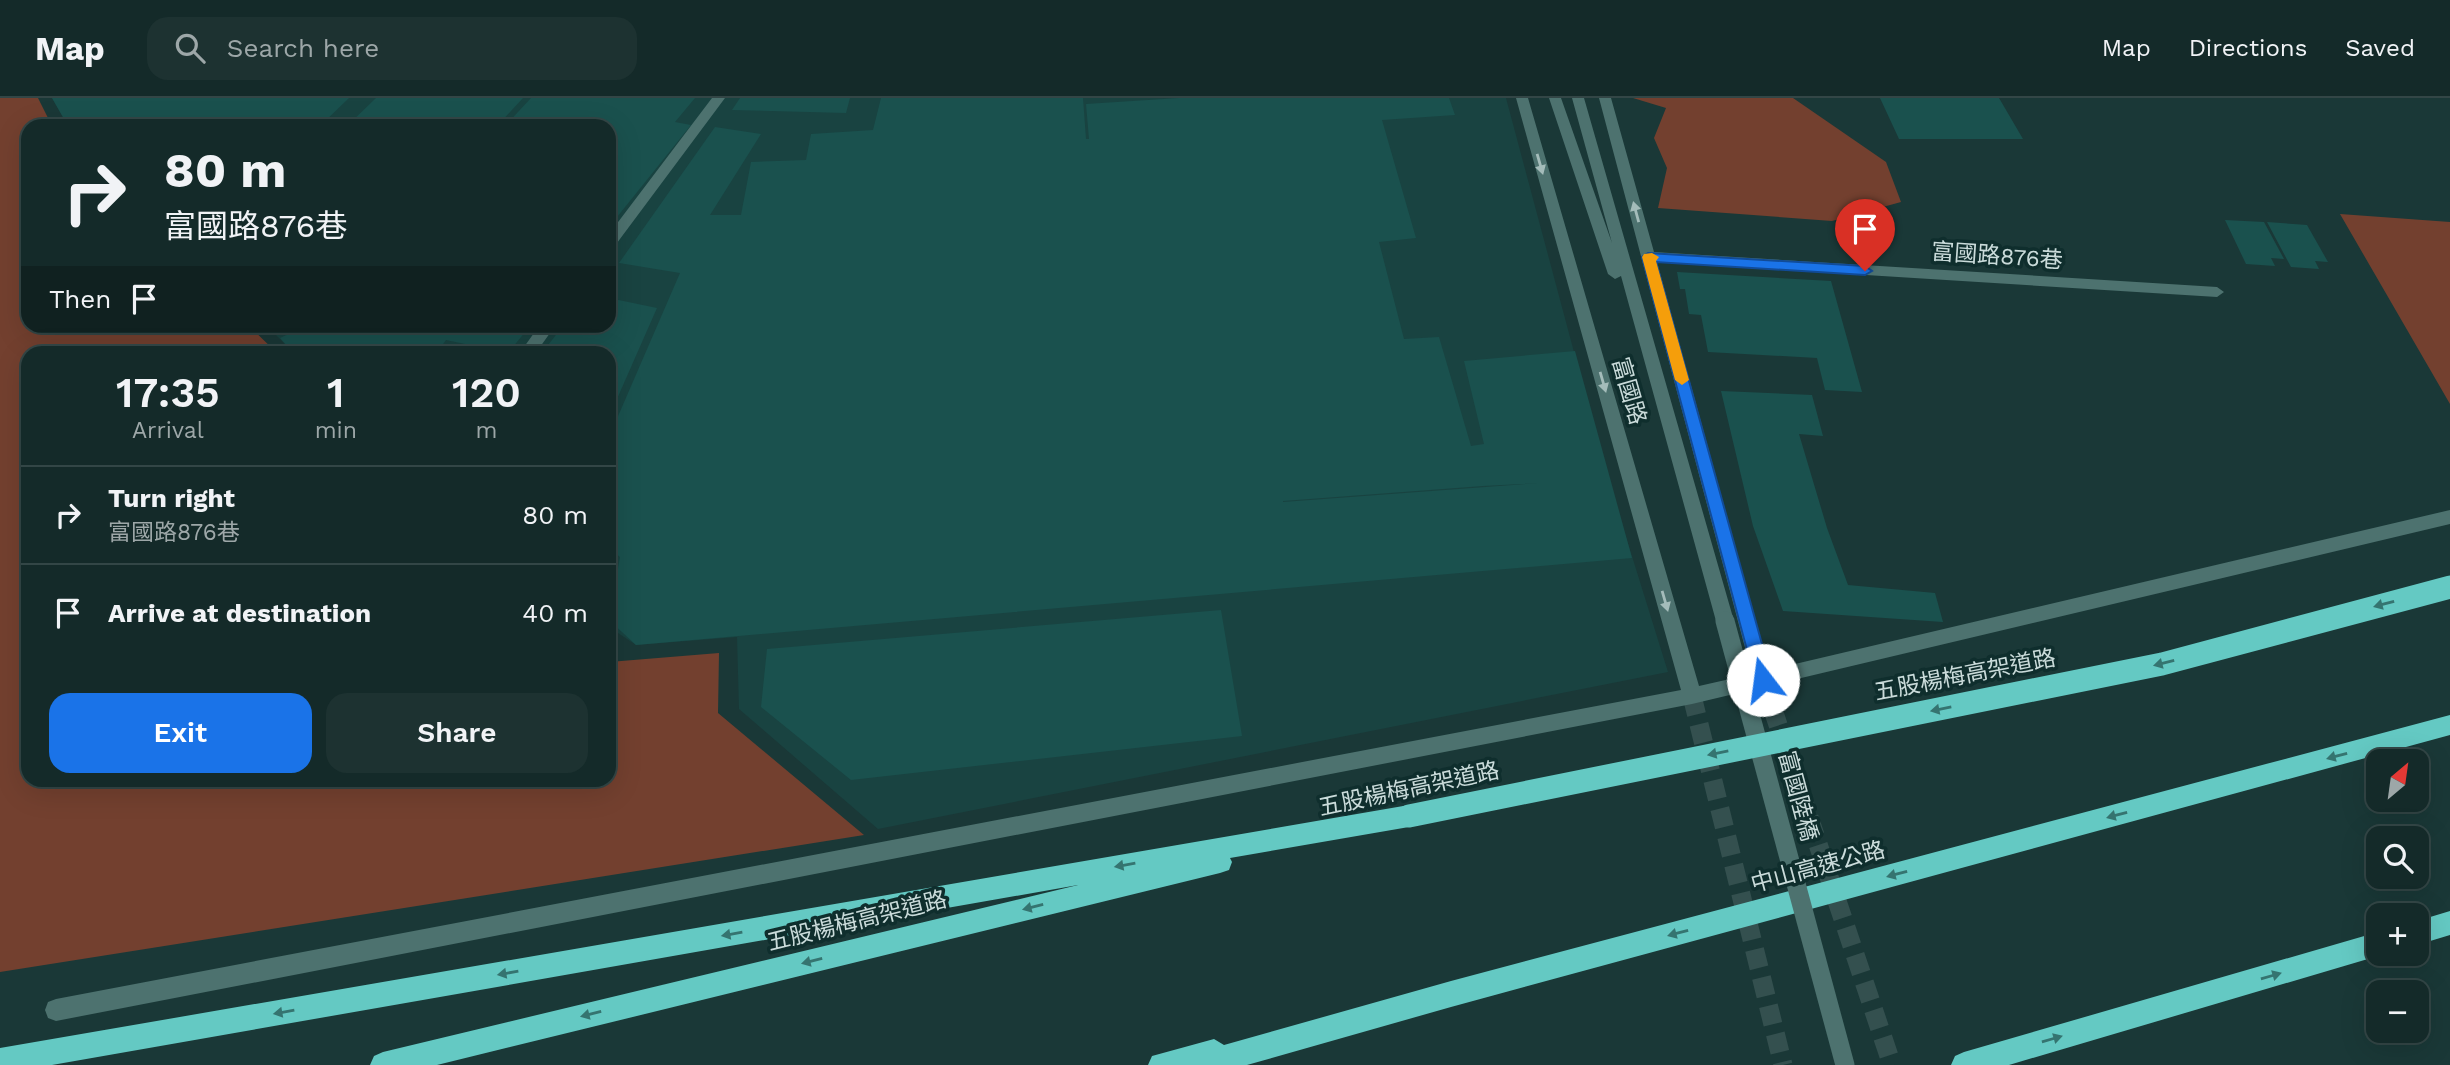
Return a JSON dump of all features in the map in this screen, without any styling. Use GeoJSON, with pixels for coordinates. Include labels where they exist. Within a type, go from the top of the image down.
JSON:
{"type":"FeatureCollection","features":[{"type":"Feature","properties":{"kind":"highway","name":"五股楊梅高架道路"},"geometry":{"type":"LineString","coordinates":[[383,1065],[1409,816],[2161,664],[2450,587]]}},
{"type":"Feature","properties":{"kind":"highway","name":"中山高速公路"},"geometry":{"type":"LineString","coordinates":[[1201,1065],[1451,994],[2450,725]]}},
{"type":"Feature","properties":{"kind":"highway"},"geometry":{"type":"LineString","coordinates":[[0,1061],[1409,816]]}},
{"type":"Feature","properties":{"kind":"highway"},"geometry":{"type":"LineString","coordinates":[[2429,929],[2450,923]]}},
{"type":"Feature","properties":{"kind":"highway"},"geometry":{"type":"LineString","coordinates":[[1974,1063],[2366,948]]}},
{"type":"Feature","properties":{"kind":"highway"},"geometry":{"type":"LineString","coordinates":[[1161,1065],[1451,994]]}},
{"type":"Feature","properties":{"kind":"street"},"geometry":{"type":"LineString","coordinates":[[616,235],[719,98]]}},
{"type":"Feature","properties":{"kind":"street","name":"富國路"},"geometry":{"type":"LineString","coordinates":[[1522,98],[1692,695]]}},
{"type":"Feature","properties":{"kind":"street","name":"富國路"},"geometry":{"type":"LineString","coordinates":[[1555,98],[1673,442]]}},
{"type":"Feature","properties":{"kind":"street","name":"富國路"},"geometry":{"type":"LineString","coordinates":[[1578,98],[1725,621]]}},
{"type":"Feature","properties":{"kind":"street"},"geometry":{"type":"LineString","coordinates":[[1605,98],[1763,680]]}},
{"type":"Feature","properties":{"kind":"street","name":"富國路876巷"},"geometry":{"type":"LineString","coordinates":[[1648,257],[2217,292]]}},
{"type":"Feature","properties":{"kind":"street"},"geometry":{"type":"LineString","coordinates":[[56,1010],[1692,695],[2450,517]]}},
{"type":"Feature","properties":{"kind":"street","name":"富國陸橋"},"geometry":{"type":"LineString","coordinates":[[1725,621],[1845,1065]]}},
{"type":"Feature","properties":{"kind":"shaded area"},"geometry":{"type":"Polygon","coordinates":[[[0,98],[38,98],[48,119],[21,119],[21,333],[256,333],[270,346],[21,346],[21,787],[616,787],[616,661],[719,653],[718,713],[864,835],[0,972],[0,98]]]}},
{"type":"Feature","properties":{"kind":"shaded area"},"geometry":{"type":"Polygon","coordinates":[[[52,98],[1506,98],[1608,479],[1668,672],[878,829],[739,709],[737,637],[636,645],[616,632],[616,346],[287,346],[274,333],[616,333],[616,119],[64,119],[52,98]]]}},
{"type":"Feature","properties":{"kind":"shaded area"},"geometry":{"type":"Polygon","coordinates":[[[1633,98],[1793,98],[1886,162],[1901,202],[1832,221],[1658,208],[1667,168],[1654,138],[1666,108],[1633,98]]]}},
{"type":"Feature","properties":{"kind":"shaded area"},"geometry":{"type":"Polygon","coordinates":[[[2340,214],[2450,222],[2450,404],[2340,214]]]}},
{"type":"Feature","properties":{"kind":"building"},"geometry":{"type":"Polygon","coordinates":[[[52,98],[349,98],[327,119],[64,119],[52,98]]]}},
{"type":"Feature","properties":{"kind":"building"},"geometry":{"type":"Polygon","coordinates":[[[376,98],[523,98],[504,119],[354,119],[376,98]]]}},
{"type":"Feature","properties":{"kind":"building"},"geometry":{"type":"Polygon","coordinates":[[[531,98],[695,98],[675,122],[691,125],[616,218],[616,119],[512,119],[531,98]]]}},
{"type":"Feature","properties":{"kind":"building"},"geometry":{"type":"Polygon","coordinates":[[[740,98],[850,98],[846,113],[732,110],[740,98]]]}},
{"type":"Feature","properties":{"kind":"building"},"geometry":{"type":"Polygon","coordinates":[[[881,98],[1083,98],[1086,139],[1089,139],[1086,104],[1179,98],[1449,98],[1455,115],[1382,120],[1416,238],[1379,242],[1404,339],[1439,337],[1471,446],[1484,444],[1464,361],[1575,351],[1632,558],[636,645],[616,626],[616,580],[620,557],[616,554],[616,421],[680,273],[619,263],[715,127],[761,134],[710,215],[741,215],[751,162],[806,160],[811,134],[873,130],[881,98]],[[1539,483],[1483,486],[1283,502],[1539,483]]]}},
{"type":"Feature","properties":{"kind":"building"},"geometry":{"type":"Polygon","coordinates":[[[1880,98],[1999,98],[2023,139],[1899,139],[1880,98]]]}},
{"type":"Feature","properties":{"kind":"building"},"geometry":{"type":"Polygon","coordinates":[[[2225,220],[2264,222],[2284,259],[2271,258],[2275,266],[2246,264],[2225,220]]]}},
{"type":"Feature","properties":{"kind":"building"},"geometry":{"type":"Polygon","coordinates":[[[2267,222],[2307,225],[2328,262],[2315,261],[2319,269],[2291,267],[2267,222]]]}},
{"type":"Feature","properties":{"kind":"building"},"geometry":{"type":"Polygon","coordinates":[[[1677,272],[1831,281],[1862,392],[1825,390],[1817,358],[1708,352],[1701,315],[1689,314],[1685,289],[1680,289],[1677,272]]]}},
{"type":"Feature","properties":{"kind":"building"},"geometry":{"type":"Polygon","coordinates":[[[616,299],[657,308],[616,401],[616,346],[547,346],[558,333],[616,333],[616,299]]]}},
{"type":"Feature","properties":{"kind":"building"},"geometry":{"type":"Polygon","coordinates":[[[291,333],[524,333],[514,346],[475,346],[446,340],[442,346],[287,346],[280,338],[291,333]]]}},
{"type":"Feature","properties":{"kind":"building"},"geometry":{"type":"Polygon","coordinates":[[[1721,391],[1812,395],[1823,436],[1799,434],[1827,528],[1848,585],[1935,593],[1943,622],[1783,611],[1753,526],[1721,391]]]}},
{"type":"Feature","properties":{"kind":"building"},"geometry":{"type":"Polygon","coordinates":[[[1221,610],[1242,736],[851,780],[761,707],[767,649],[1221,610]]]}},
{"type":"Feature","properties":{"kind":"tunnel"},"geometry":{"type":"LineString","coordinates":[[1763,680],[1892,1065]]}},
{"type":"Feature","properties":{"kind":"tunnel"},"geometry":{"type":"LineString","coordinates":[[1692,696],[1783,1065]]}},
{"type":"Feature","properties":{"kind":"slow traffic"},"geometry":{"type":"LineString","coordinates":[[1652,257],[1648,257],[1682,380]]}},
{"type":"Feature","properties":{"kind":"route"},"geometry":{"type":"LineString","coordinates":[[1763,680],[1648,257],[1865,271]]}}]}
